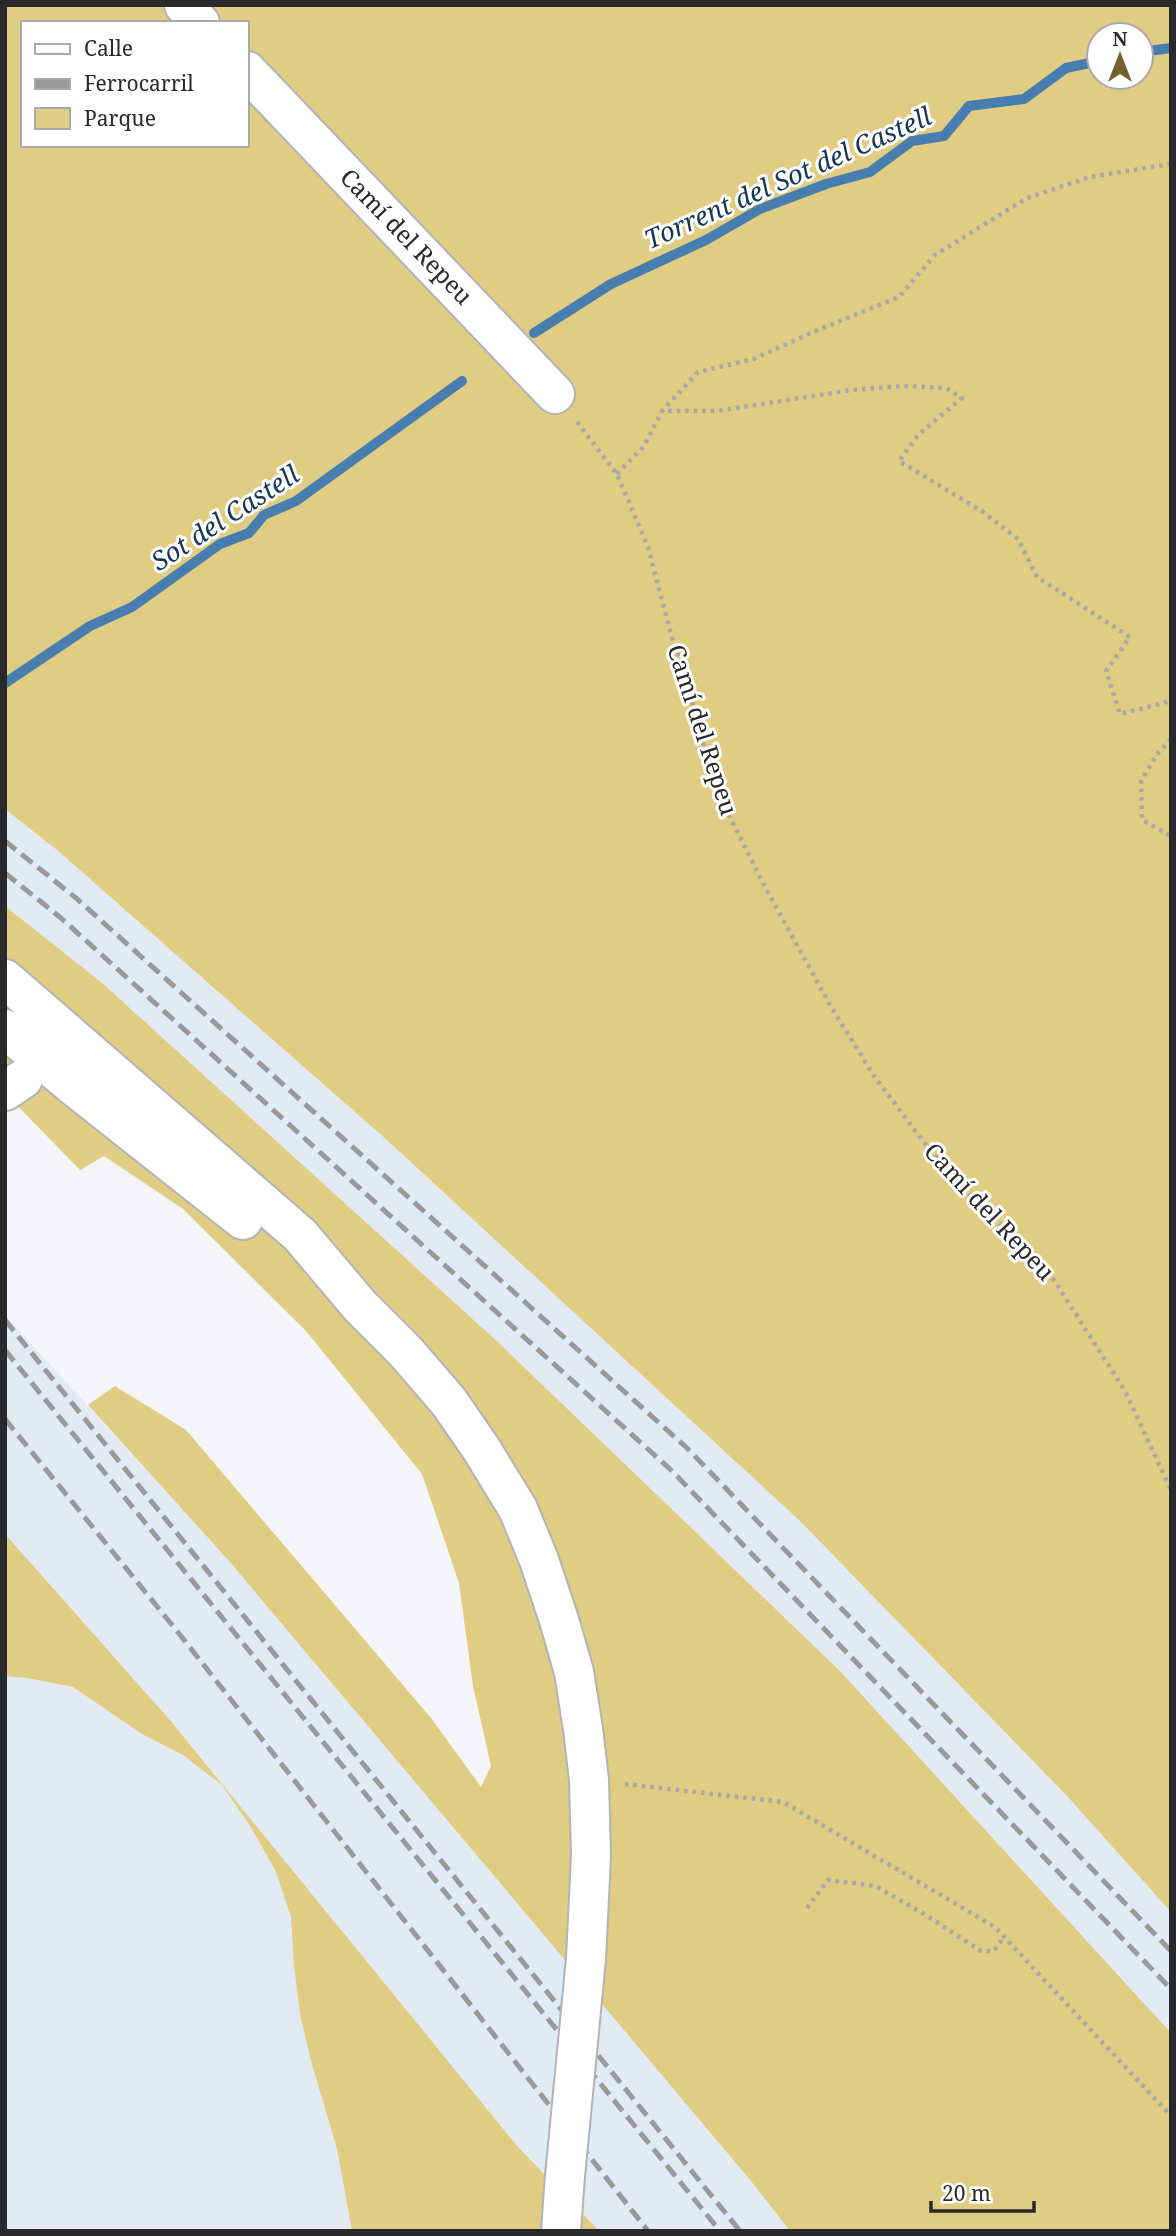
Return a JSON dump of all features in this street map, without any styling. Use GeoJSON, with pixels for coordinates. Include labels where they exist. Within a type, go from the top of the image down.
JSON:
{"type":"FeatureCollection","features":[{"type":"Feature","properties":{"kind":"street"},"geometry":{"type":"LineString","coordinates":[[184,5],[198,21]]}},
{"type":"Feature","properties":{"kind":"street","name":"Camí del Repeu"},"geometry":{"type":"LineString","coordinates":[[248,72],[555,394]]}},
{"type":"Feature","properties":{"kind":"street"},"geometry":{"type":"LineString","coordinates":[[5,979],[300,1236],[360,1306],[405,1351],[449,1402],[482,1450],[517,1509],[540,1560],[574,1672],[589,1780],[591,1856],[586,1959],[561,2231]]}},
{"type":"Feature","properties":{"kind":"street"},"geometry":{"type":"LineString","coordinates":[[5,1004],[9,1008],[14,1085],[88,1097]]}},
{"type":"Feature","properties":{"kind":"street"},"geometry":{"type":"LineString","coordinates":[[10,1039],[60,1050],[162,1133],[181,1133]]}},
{"type":"Feature","properties":{"kind":"street"},"geometry":{"type":"LineString","coordinates":[[10,1039],[88,1097],[281,1251],[360,1306]]}},
{"type":"Feature","properties":{"kind":"path"},"geometry":{"type":"LineString","coordinates":[[617,474],[644,446],[662,411],[698,372],[754,359],[899,297],[935,255],[1027,198],[1090,177],[1171,164]]}},
{"type":"Feature","properties":{"kind":"path"},"geometry":{"type":"LineString","coordinates":[[662,411],[717,411],[852,390],[904,386],[946,388],[962,398],[919,434],[899,461],[983,512],[1018,539],[1037,577],[1129,636],[1106,671],[1120,714],[1171,701]]}},
{"type":"Feature","properties":{"kind":"path","name":"Camí del Repeu"},"geometry":{"type":"LineString","coordinates":[[555,394],[617,474],[648,547],[672,638],[689,683],[696,723],[725,807],[765,887],[851,1042],[887,1095],[929,1149],[958,1183],[1054,1280],[1125,1391],[1171,1490]]}},
{"type":"Feature","properties":{"kind":"path"},"geometry":{"type":"LineString","coordinates":[[1171,739],[1157,754],[1141,781],[1142,820],[1171,836]]}},
{"type":"Feature","properties":{"kind":"path"},"geometry":{"type":"LineString","coordinates":[[589,1780],[783,1802],[995,1927],[1171,2116]]}},
{"type":"Feature","properties":{"kind":"path"},"geometry":{"type":"LineString","coordinates":[[807,1908],[828,1880],[847,1881],[874,1886],[921,1912],[981,1951],[994,1951],[1004,1937]]}},
{"type":"Feature","properties":{"kind":"shaded area"},"geometry":{"type":"Polygon","coordinates":[[[5,809],[57,850],[388,1141],[800,1521],[1066,1795],[1171,1912],[1171,2033],[840,1671],[499,1343],[101,982],[5,906],[5,809]]]}},
{"type":"Feature","properties":{"kind":"shaded area"},"geometry":{"type":"Polygon","coordinates":[[[5,1315],[229,1561],[751,2181],[790,2231],[599,2231],[518,2147],[225,1789],[276,1872],[291,1917],[300,2014],[337,2149],[352,2231],[5,2231],[5,1676],[73,1687],[142,1734],[183,1755],[222,1784],[169,1719],[5,1534],[5,1315]]]}},
{"type":"Feature","properties":{"kind":"green space"},"geometry":{"type":"Polygon","coordinates":[[[5,5],[1171,5],[1171,1912],[1066,1795],[800,1521],[388,1141],[57,850],[5,809],[5,5]]]}},
{"type":"Feature","properties":{"kind":"green space"},"geometry":{"type":"Polygon","coordinates":[[[5,906],[101,982],[499,1343],[840,1671],[1171,2033],[1171,2231],[790,2231],[751,2181],[229,1561],[88,1405],[115,1386],[186,1430],[431,1718],[481,1787],[491,1766],[473,1686],[459,1583],[422,1474],[306,1331],[183,1209],[104,1156],[80,1170],[5,1093],[5,906]]]}},
{"type":"Feature","properties":{"kind":"green space"},"geometry":{"type":"Polygon","coordinates":[[[5,1534],[169,1719],[518,2147],[599,2231],[352,2231],[337,2149],[300,2014],[291,1917],[276,1872],[252,1829],[222,1785],[183,1755],[142,1734],[73,1687],[5,1676],[5,1534]]]}},
{"type":"Feature","properties":{"kind":"waterway","name":"Torrent del Sot del Castell"},"geometry":{"type":"LineString","coordinates":[[1155,50],[1171,48]]}},
{"type":"Feature","properties":{"kind":"waterway","name":"Torrent del Sot del Castell"},"geometry":{"type":"LineString","coordinates":[[534,333],[611,284],[706,240],[760,209],[826,184],[870,172],[912,141],[944,136],[969,106],[1024,99],[1066,68],[1085,64]]}},
{"type":"Feature","properties":{"kind":"waterway","name":"Sot del Castell"},"geometry":{"type":"LineString","coordinates":[[5,683],[90,626],[132,607],[220,544],[249,533],[264,515],[296,501],[462,381]]}},
{"type":"Feature","properties":{"kind":"railway"},"geometry":{"type":"LineString","coordinates":[[5,841],[76,898],[687,1448],[1171,1951]]}},
{"type":"Feature","properties":{"kind":"railway"},"geometry":{"type":"LineString","coordinates":[[5,873],[61,918],[671,1470],[1171,1989]]}},
{"type":"Feature","properties":{"kind":"railway"},"geometry":{"type":"LineString","coordinates":[[5,1320],[740,2231]]}},
{"type":"Feature","properties":{"kind":"railway"},"geometry":{"type":"LineString","coordinates":[[5,1350],[720,2231]]}},
{"type":"Feature","properties":{"kind":"railway"},"geometry":{"type":"LineString","coordinates":[[5,1419],[181,1636],[648,2231]]}}]}
